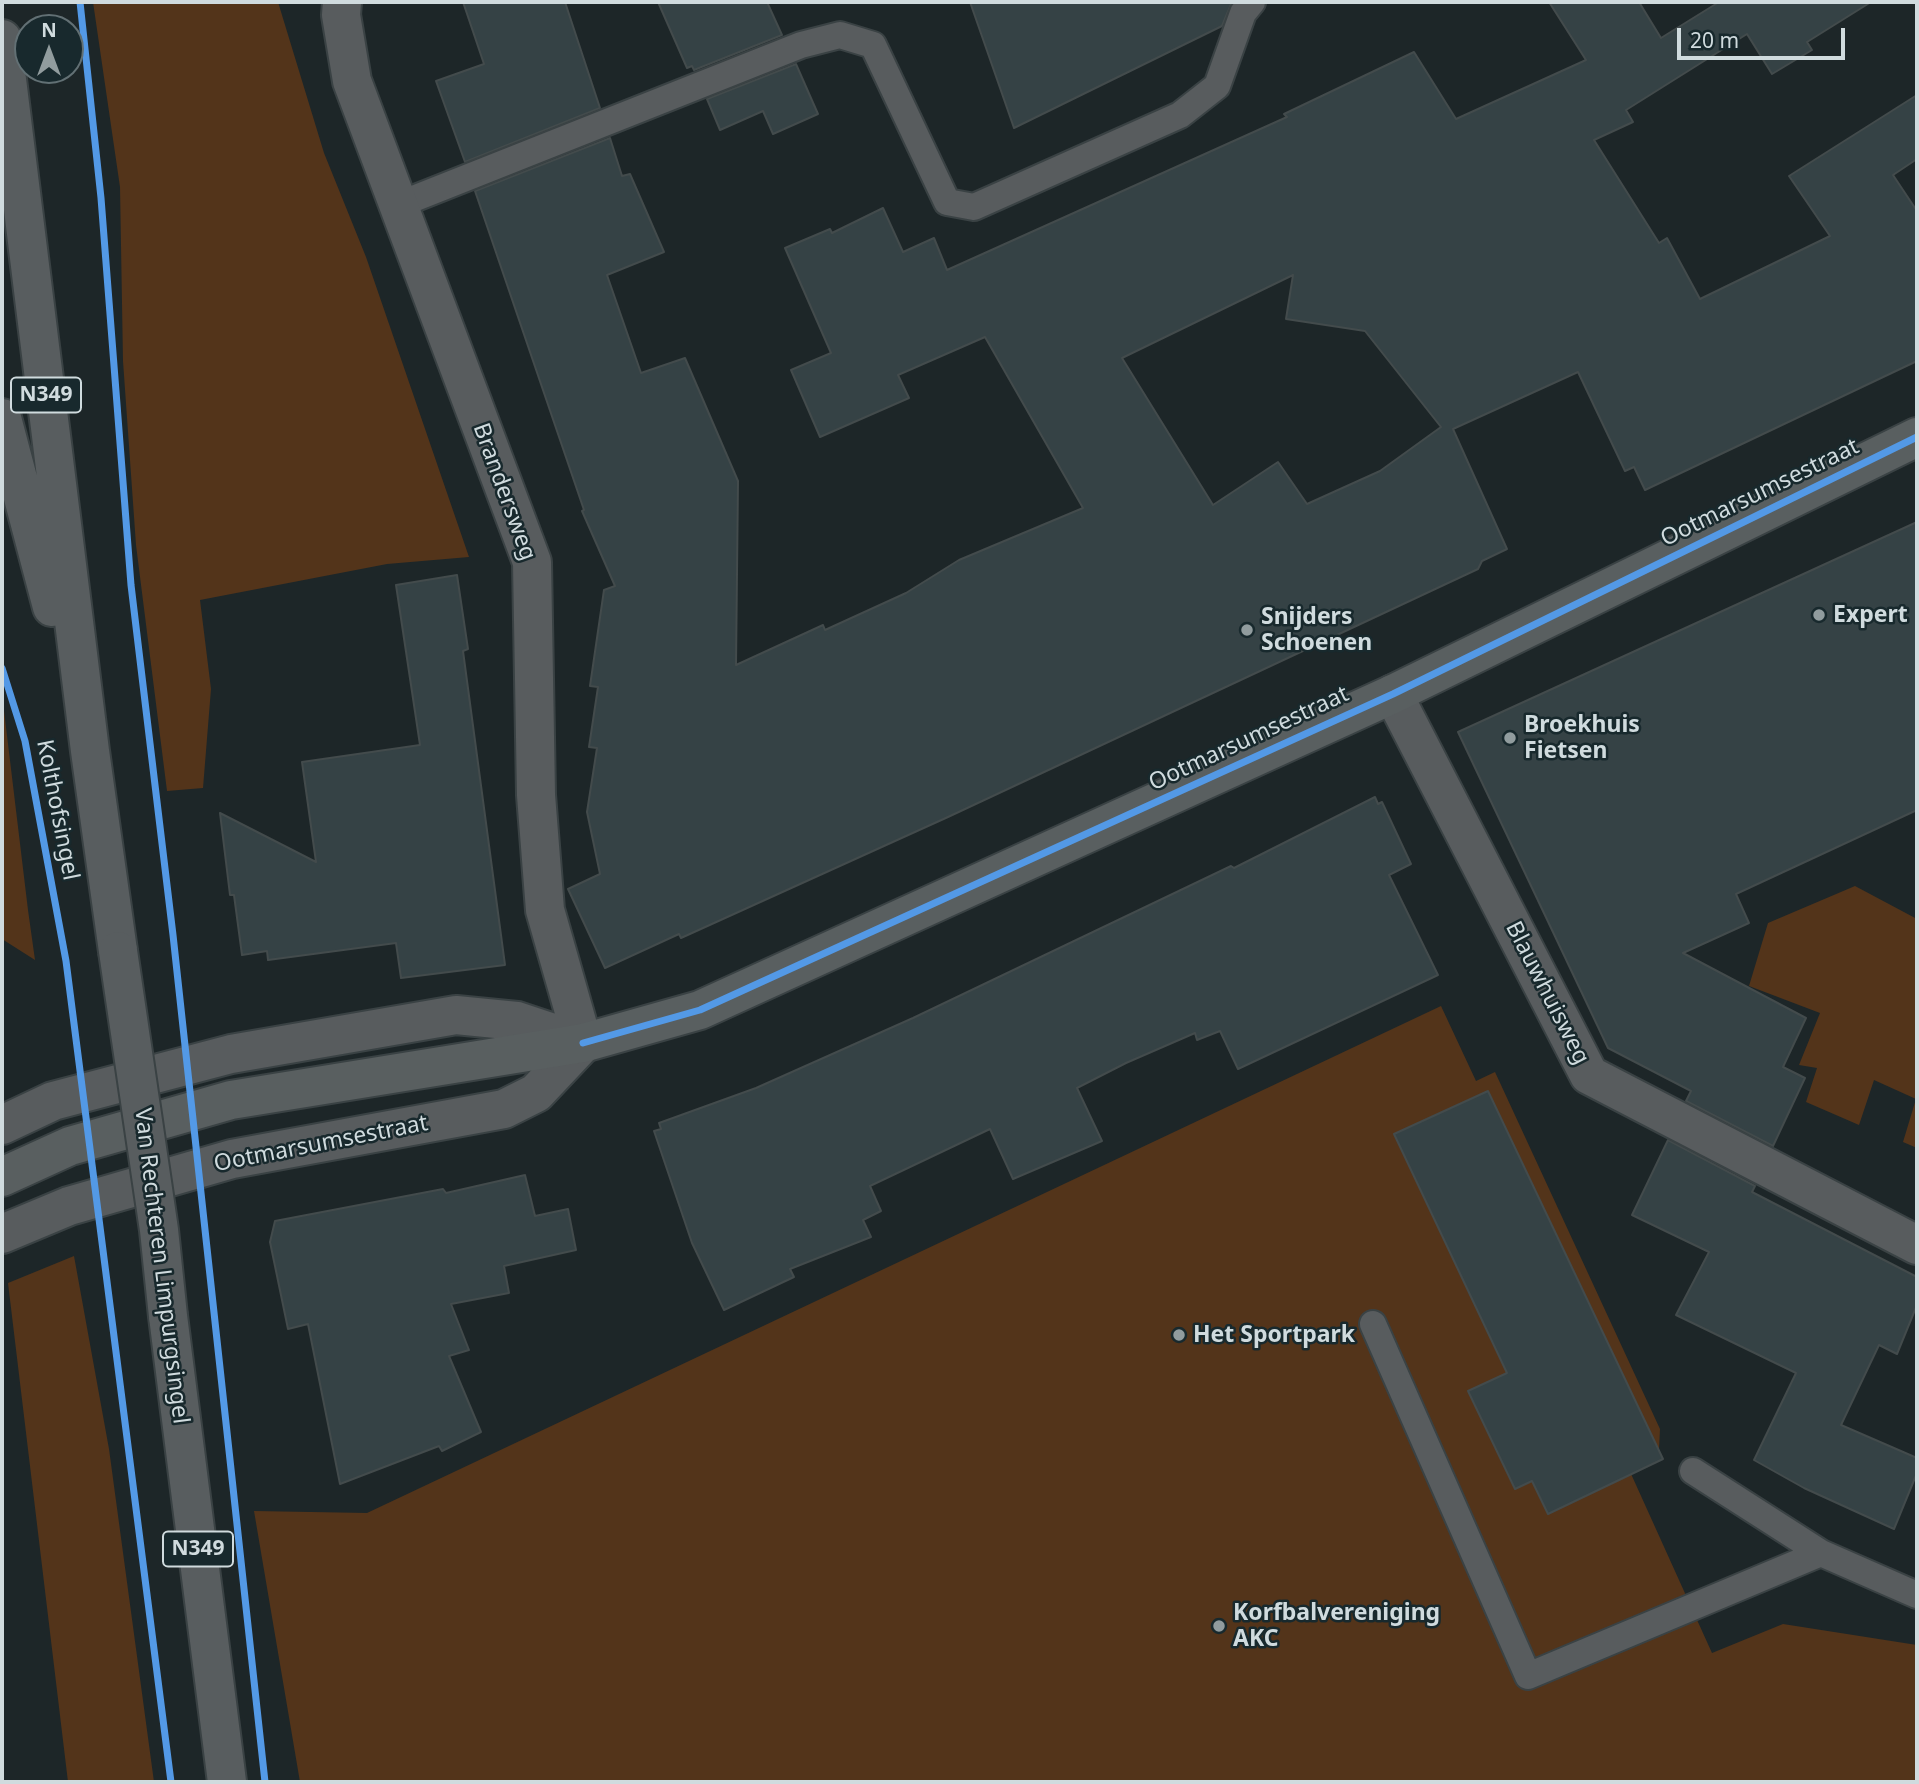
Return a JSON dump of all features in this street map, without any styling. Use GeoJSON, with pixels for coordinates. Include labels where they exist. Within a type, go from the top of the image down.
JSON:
{"type":"FeatureCollection","features":[{"type":"Feature","properties":{"kind":"main road","name":"Van Rechteren Limpurgsingel"},"geometry":{"type":"LineString","coordinates":[[2,39],[90,751],[159,1230],[227,1782]]}},
{"type":"Feature","properties":{"kind":"main road","name":"Van Rechteren Limpurgsingel"},"geometry":{"type":"LineString","coordinates":[[2,418],[90,751]]}},
{"type":"Feature","properties":{"kind":"street","name":"Brandersweg"},"geometry":{"type":"LineString","coordinates":[[342,2],[341,15],[352,81],[532,562],[536,795],[545,911],[583,1042]]}},
{"type":"Feature","properties":{"kind":"street","name":"Ootmarsumsestraat"},"geometry":{"type":"LineString","coordinates":[[2,1177],[70,1146],[231,1100],[583,1042],[700,1010],[1393,694],[1917,437]]}},
{"type":"Feature","properties":{"kind":"street","name":"Blauwhuisweg"},"geometry":{"type":"LineString","coordinates":[[1393,694],[1589,1075],[1917,1245]]}},
{"type":"Feature","properties":{"kind":"street"},"geometry":{"type":"LineString","coordinates":[[2,1125],[53,1101],[231,1054],[456,1015],[517,1021],[583,1042]]}},
{"type":"Feature","properties":{"kind":"street","name":"Ootmarsumsestraat"},"geometry":{"type":"LineString","coordinates":[[2,1234],[69,1206],[232,1159],[504,1109],[536,1093],[583,1042]]}},
{"type":"Feature","properties":{"kind":"lane"},"geometry":{"type":"LineString","coordinates":[[398,205],[801,45],[840,35],[873,45],[947,202],[974,207],[1180,116],[1217,86],[1243,13],[1252,2]]}},
{"type":"Feature","properties":{"kind":"lane"},"geometry":{"type":"LineString","coordinates":[[1373,1324],[1528,1675],[1822,1553]]}},
{"type":"Feature","properties":{"kind":"lane"},"geometry":{"type":"LineString","coordinates":[[1693,1471],[1822,1553],[1917,1595]]}},
{"type":"Feature","properties":{"kind":"shaded area"},"geometry":{"type":"Polygon","coordinates":[[[93,2],[278,2],[324,153],[366,257],[469,557],[387,564],[200,600],[211,689],[203,788],[167,791],[136,545],[123,361],[120,187],[93,2]]]}},
{"type":"Feature","properties":{"kind":"shaded area"},"geometry":{"type":"Polygon","coordinates":[[[2,694],[28,910],[35,960],[2,939],[2,694]]]}},
{"type":"Feature","properties":{"kind":"shaded area"},"geometry":{"type":"Polygon","coordinates":[[[1855,886],[1917,919],[1917,1148],[1903,1142],[1916,1099],[1874,1080],[1859,1125],[1806,1102],[1817,1068],[1799,1065],[1820,1013],[1749,986],[1768,923],[1855,886]]]}},
{"type":"Feature","properties":{"kind":"shaded area","name":"Het Sportpark"},"geometry":{"type":"Polygon","coordinates":[[[1441,1006],[1476,1081],[1495,1072],[1660,1429],[1659,1450],[1627,1465],[1712,1653],[1783,1624],[1917,1645],[1917,1782],[300,1782],[254,1511],[367,1513],[1441,1006]]]}},
{"type":"Feature","properties":{"kind":"shaded area"},"geometry":{"type":"Polygon","coordinates":[[[74,1256],[109,1449],[154,1782],[68,1782],[8,1283],[74,1256]]]}},
{"type":"Feature","properties":{"kind":"building"},"geometry":{"type":"Polygon","coordinates":[[[463,2],[565,2],[600,108],[465,162],[436,81],[484,64],[463,2]]]}},
{"type":"Feature","properties":{"kind":"building"},"geometry":{"type":"Polygon","coordinates":[[[658,2],[767,2],[782,35],[694,70],[692,66],[687,68],[658,2]]]}},
{"type":"Feature","properties":{"kind":"building"},"geometry":{"type":"Polygon","coordinates":[[[970,2],[1232,2],[1222,26],[1014,128],[970,2]]]}},
{"type":"Feature","properties":{"kind":"building"},"geometry":{"type":"Polygon","coordinates":[[[1549,2],[1639,2],[1661,38],[1719,2],[1871,2],[1807,42],[1812,50],[1772,74],[1747,34],[1626,110],[1633,122],[1594,140],[1659,243],[1667,238],[1700,299],[1830,236],[1789,176],[1917,95],[1917,159],[1893,175],[1917,211],[1917,361],[1645,490],[1634,467],[1625,471],[1578,372],[1453,429],[1507,549],[1482,561],[1478,569],[948,817],[681,938],[679,934],[605,968],[568,889],[600,874],[587,812],[597,748],[589,747],[598,687],[590,686],[604,590],[615,586],[582,511],[584,510],[475,191],[610,138],[622,176],[630,174],[664,252],[607,275],[641,373],[685,358],[738,481],[736,665],[823,625],[825,630],[906,593],[959,560],[1083,508],[985,337],[898,375],[909,398],[820,437],[791,370],[831,353],[785,248],[830,229],[832,233],[883,208],[903,252],[934,238],[947,270],[1287,117],[1284,114],[1414,52],[1456,119],[1586,60],[1549,2]],[[1293,275],[1122,358],[1213,505],[1278,462],[1307,504],[1380,471],[1441,427],[1365,331],[1286,319],[1293,275]]]}},
{"type":"Feature","properties":{"kind":"building"},"geometry":{"type":"Polygon","coordinates":[[[796,64],[818,114],[773,134],[763,111],[720,130],[707,99],[796,64]]]}},
{"type":"Feature","properties":{"kind":"building"},"geometry":{"type":"Polygon","coordinates":[[[1917,522],[1917,810],[1736,894],[1749,923],[1683,953],[1806,1018],[1783,1067],[1805,1078],[1773,1146],[1686,1101],[1691,1091],[1608,1048],[1458,732],[1917,522]]]}},
{"type":"Feature","properties":{"kind":"building"},"geometry":{"type":"Polygon","coordinates":[[[457,575],[468,649],[463,651],[505,965],[401,978],[396,943],[268,960],[267,951],[242,955],[234,895],[230,895],[220,813],[316,862],[302,762],[420,745],[396,585],[457,575]]]}},
{"type":"Feature","properties":{"kind":"building"},"geometry":{"type":"Polygon","coordinates":[[[1375,797],[1378,804],[1382,802],[1411,864],[1389,875],[1438,975],[1238,1069],[1220,1031],[1197,1040],[1195,1033],[1126,1063],[1077,1088],[1102,1141],[1013,1179],[990,1129],[870,1186],[881,1211],[863,1220],[871,1237],[790,1269],[794,1277],[724,1310],[692,1243],[654,1131],[661,1129],[659,1123],[756,1088],[913,1018],[1231,866],[1234,868],[1375,797]]]}},
{"type":"Feature","properties":{"kind":"building"},"geometry":{"type":"Polygon","coordinates":[[[1488,1091],[1663,1459],[1548,1514],[1532,1481],[1515,1489],[1468,1391],[1507,1373],[1394,1134],[1488,1091]]]}},
{"type":"Feature","properties":{"kind":"building"},"geometry":{"type":"Polygon","coordinates":[[[1668,1140],[1755,1186],[1752,1192],[1917,1277],[1917,1305],[1897,1354],[1879,1345],[1841,1425],[1917,1458],[1917,1473],[1894,1529],[1804,1488],[1754,1460],[1796,1373],[1676,1315],[1709,1252],[1632,1215],[1668,1140]]]}},
{"type":"Feature","properties":{"kind":"building"},"geometry":{"type":"Polygon","coordinates":[[[525,1175],[535,1216],[568,1209],[576,1250],[504,1266],[509,1293],[451,1304],[469,1350],[449,1356],[481,1432],[442,1451],[439,1446],[340,1484],[308,1324],[288,1329],[270,1242],[275,1221],[443,1189],[446,1193],[525,1175]]]}},
{"type":"Feature","properties":{"kind":"cycle path"},"geometry":{"type":"LineString","coordinates":[[80,2],[101,198],[131,585],[173,935],[265,1782]]}},
{"type":"Feature","properties":{"kind":"cycle path"},"geometry":{"type":"LineString","coordinates":[[583,1043],[700,1010],[1393,694],[1917,437]]}},
{"type":"Feature","properties":{"kind":"cycle path","name":"Kolthofsingel"},"geometry":{"type":"LineString","coordinates":[[2,668],[25,741],[66,961],[171,1782]]}},
{"type":"Feature","properties":{"kind":"place","name":"Expert"},"geometry":{"type":"Point","coordinates":[1819,615]}},
{"type":"Feature","properties":{"kind":"place","name":"Snijders Schoenen"},"geometry":{"type":"Point","coordinates":[1247,630]}},
{"type":"Feature","properties":{"kind":"place","name":"Broekhuis Fietsen"},"geometry":{"type":"Point","coordinates":[1510,738]}},
{"type":"Feature","properties":{"kind":"place","name":"Het Sportpark"},"geometry":{"type":"Point","coordinates":[1179,1335]}},
{"type":"Feature","properties":{"kind":"place","name":"Korfbalvereniging AKC"},"geometry":{"type":"Point","coordinates":[1219,1626]}}]}
